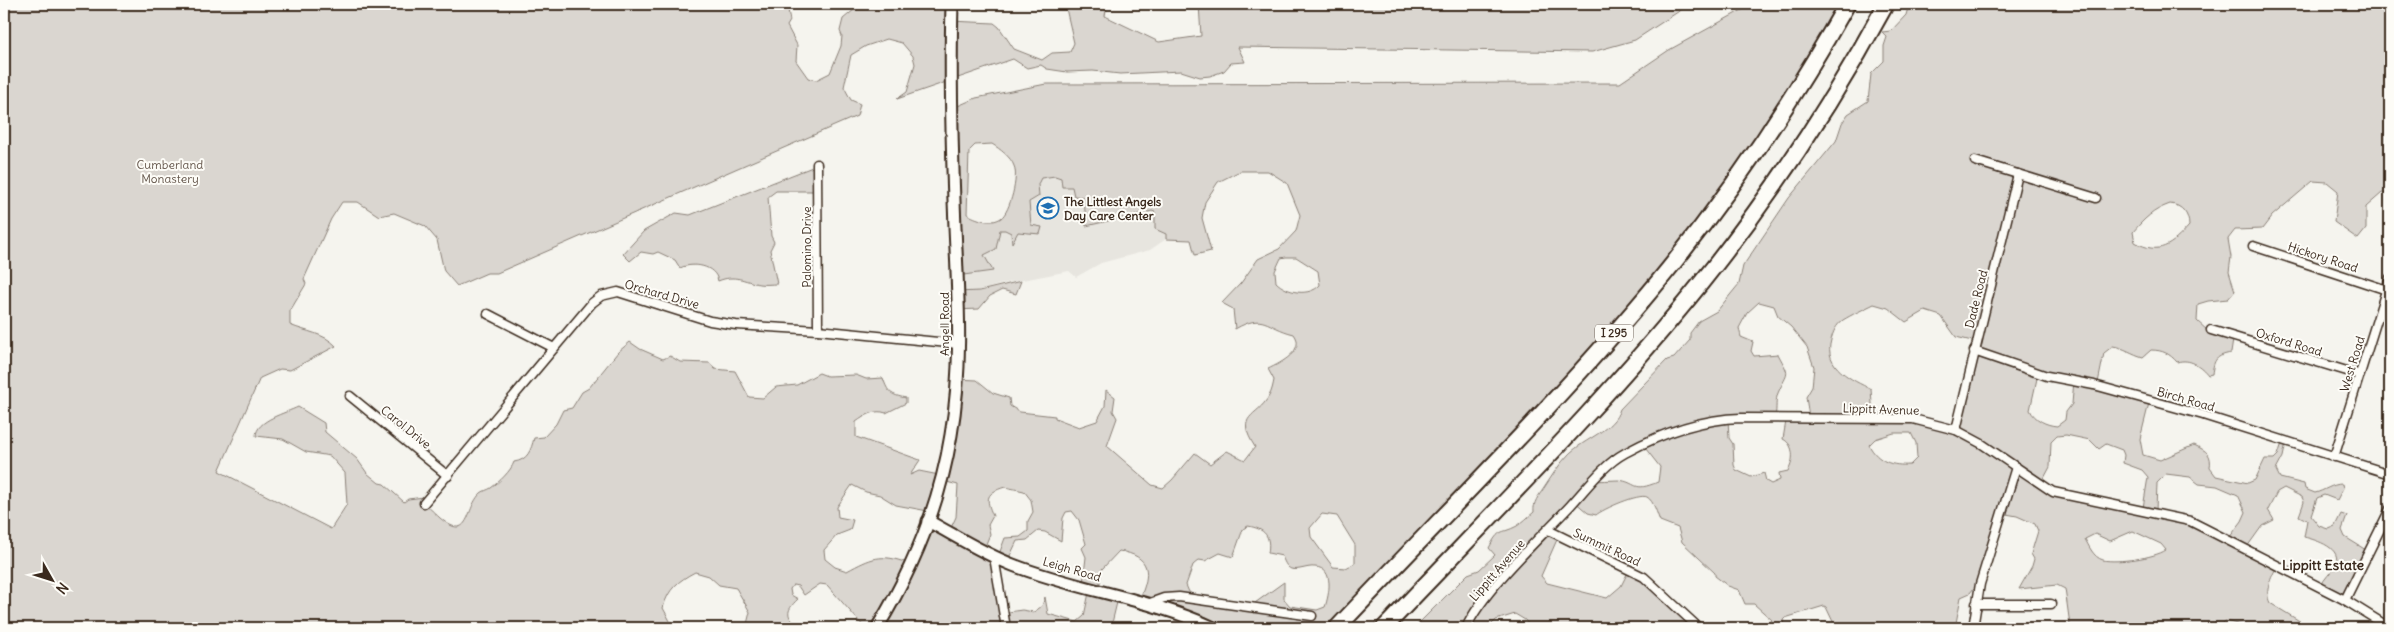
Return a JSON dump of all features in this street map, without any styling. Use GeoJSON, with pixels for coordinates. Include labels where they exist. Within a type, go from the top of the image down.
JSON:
{"type":"FeatureCollection","features":[{"type":"Feature","properties":{"kind":"highway","name":"I 295"},"geometry":{"type":"LineString","coordinates":[[1337,628],[1574,377],[1665,274],[1764,140],[1812,65],[1847,4]]}},
{"type":"Feature","properties":{"kind":"highway","name":"I 295"},"geometry":{"type":"LineString","coordinates":[[1384,628],[1612,387],[1702,282],[1757,210],[1807,137],[1886,4]]}},
{"type":"Feature","properties":{"kind":"main road","name":"Angell Road"},"geometry":{"type":"LineString","coordinates":[[877,628],[899,590],[928,521],[951,436],[956,402],[958,344],[950,90],[952,4]]}},
{"type":"Feature","properties":{"kind":"main road","name":"Leigh Road"},"geometry":{"type":"LineString","coordinates":[[928,521],[1012,565],[1068,582],[1150,603],[1214,628]]}},
{"type":"Feature","properties":{"kind":"street"},"geometry":{"type":"LineString","coordinates":[[1975,161],[2096,198]]}},
{"type":"Feature","properties":{"kind":"street","name":"Palomino Drive"},"geometry":{"type":"LineString","coordinates":[[817,164],[818,330]]}},
{"type":"Feature","properties":{"kind":"street","name":"Dade Road"},"geometry":{"type":"LineString","coordinates":[[1956,430],[2018,174]]}},
{"type":"Feature","properties":{"kind":"street","name":"Hickory Road"},"geometry":{"type":"LineString","coordinates":[[2253,246],[2386,290]]}},
{"type":"Feature","properties":{"kind":"street","name":"West Road"},"geometry":{"type":"LineString","coordinates":[[2334,457],[2390,278]]}},
{"type":"Feature","properties":{"kind":"street","name":"Orchard Drive"},"geometry":{"type":"LineString","coordinates":[[424,504],[592,303],[610,292],[632,295],[721,323],[818,330],[958,344]]}},
{"type":"Feature","properties":{"kind":"street"},"geometry":{"type":"LineString","coordinates":[[488,314],[554,348]]}},
{"type":"Feature","properties":{"kind":"street","name":"Oxford Road"},"geometry":{"type":"LineString","coordinates":[[2211,330],[2360,375]]}},
{"type":"Feature","properties":{"kind":"street","name":"Birch Road"},"geometry":{"type":"LineString","coordinates":[[1974,351],[2047,376],[2094,385],[2203,415],[2390,474]]}},
{"type":"Feature","properties":{"kind":"street","name":"Carol Drive"},"geometry":{"type":"LineString","coordinates":[[350,396],[448,476]]}},
{"type":"Feature","properties":{"kind":"street","name":"Lippitt Avenue"},"geometry":{"type":"LineString","coordinates":[[1466,628],[1489,594],[1617,459],[1661,436],[1722,418],[1913,419],[1956,430],[1982,444],[2053,492],[2069,497],[2190,521],[2345,600],[2390,628]]}},
{"type":"Feature","properties":{"kind":"street"},"geometry":{"type":"LineString","coordinates":[[1973,628],[1980,584],[2016,467]]}},
{"type":"Feature","properties":{"kind":"street"},"geometry":{"type":"LineString","coordinates":[[2345,600],[2390,509]]}},
{"type":"Feature","properties":{"kind":"street","name":"Summit Road"},"geometry":{"type":"LineString","coordinates":[[1548,530],[1644,577],[1699,628]]}},
{"type":"Feature","properties":{"kind":"street"},"geometry":{"type":"LineString","coordinates":[[994,557],[1006,628]]}},
{"type":"Feature","properties":{"kind":"street"},"geometry":{"type":"LineString","coordinates":[[1150,603],[1164,598],[1179,597],[1312,616]]}},
{"type":"Feature","properties":{"kind":"street"},"geometry":{"type":"LineString","coordinates":[[1976,604],[2051,604]]}},
{"type":"Feature","properties":{"kind":"shaded area"},"geometry":{"type":"Polygon","coordinates":[[[1055,176],[1061,178],[1063,187],[1069,186],[1084,197],[1086,226],[1152,210],[1155,212],[1166,234],[1166,239],[1150,250],[1101,263],[1076,277],[1069,271],[1002,284],[980,291],[956,292],[956,276],[993,271],[983,255],[996,249],[999,230],[1011,233],[1012,242],[1017,232],[1034,226],[1031,225],[1029,202],[1039,196],[1038,184],[1041,178],[1055,176]]]}},
{"type":"Feature","properties":{"kind":"green space","name":"Cumberland Monastery"},"geometry":{"type":"Polygon","coordinates":[[[4,4],[787,4],[790,21],[787,26],[797,45],[796,61],[808,78],[816,80],[830,73],[841,46],[842,36],[840,31],[843,19],[861,4],[949,4],[950,21],[994,23],[999,27],[1014,49],[1042,60],[1052,53],[1070,52],[1074,43],[1065,4],[1107,4],[1105,16],[1159,42],[1201,36],[1199,4],[1690,4],[1635,40],[1592,52],[1238,47],[1245,62],[1231,63],[1224,71],[1200,77],[1181,71],[1120,74],[1093,71],[1067,72],[1047,69],[1041,65],[1027,68],[1013,59],[897,99],[907,92],[915,64],[913,56],[902,43],[887,39],[866,46],[851,55],[844,87],[851,100],[860,104],[857,116],[497,273],[487,273],[457,286],[444,271],[437,240],[425,226],[394,213],[379,216],[358,202],[342,202],[331,219],[304,279],[306,284],[290,311],[290,325],[320,335],[336,346],[290,370],[280,369],[260,378],[219,471],[331,529],[347,504],[345,473],[330,456],[306,452],[283,439],[256,436],[257,430],[266,421],[298,407],[324,423],[325,432],[357,459],[367,473],[379,483],[384,484],[404,502],[408,499],[424,497],[428,506],[440,518],[450,525],[457,527],[466,520],[481,493],[501,480],[514,462],[526,457],[534,438],[544,437],[556,424],[563,410],[572,408],[582,392],[589,388],[618,352],[630,342],[640,349],[663,359],[670,356],[680,362],[710,363],[715,369],[735,371],[749,397],[763,398],[776,387],[797,385],[819,373],[827,376],[856,375],[866,379],[883,378],[889,390],[897,396],[906,398],[906,403],[886,413],[874,412],[860,419],[856,422],[856,437],[920,460],[910,475],[919,471],[939,475],[956,379],[977,380],[993,393],[1009,398],[1010,406],[1020,412],[1055,416],[1055,418],[1079,427],[1097,421],[1105,406],[1106,390],[1115,397],[1113,411],[1117,418],[1107,446],[1152,485],[1163,488],[1195,453],[1210,464],[1227,451],[1245,460],[1255,447],[1249,436],[1247,422],[1264,403],[1272,388],[1274,380],[1268,369],[1285,360],[1294,351],[1297,340],[1294,334],[1265,322],[1253,322],[1235,329],[1233,309],[1222,303],[1241,283],[1258,259],[1279,249],[1296,231],[1300,215],[1287,183],[1268,171],[1240,171],[1218,182],[1205,202],[1202,218],[1211,251],[1195,255],[1191,240],[1166,239],[1166,234],[1155,229],[1155,212],[1152,211],[1086,226],[1084,197],[1074,196],[1072,187],[1062,187],[1061,178],[1055,176],[1041,178],[1038,184],[1039,196],[1029,202],[1031,225],[1042,227],[1040,234],[1018,232],[1012,243],[1011,233],[1000,230],[996,249],[984,255],[993,271],[956,276],[951,109],[976,98],[1046,84],[1620,83],[1669,50],[1753,4],[1842,4],[1762,136],[1645,295],[1331,628],[1215,628],[1140,598],[1146,581],[1146,567],[1143,561],[1137,557],[1130,553],[1119,551],[1102,569],[1099,589],[1119,594],[1112,623],[1114,628],[865,628],[827,585],[820,584],[804,595],[798,586],[793,585],[790,589],[791,595],[798,599],[791,607],[789,614],[792,621],[800,628],[746,628],[750,612],[736,588],[719,585],[709,576],[695,572],[674,586],[665,601],[663,608],[670,621],[677,628],[4,628],[4,4]],[[992,144],[975,145],[969,151],[967,214],[984,220],[997,220],[1008,209],[1015,178],[1014,166],[1008,156],[992,144]],[[1296,257],[1281,258],[1275,271],[1276,282],[1292,291],[1310,291],[1320,285],[1318,271],[1296,257]],[[939,480],[928,511],[896,505],[880,495],[866,492],[852,485],[837,507],[838,517],[853,520],[850,530],[837,535],[824,550],[825,559],[835,567],[847,571],[876,558],[890,558],[907,563],[927,522],[949,532],[956,517],[958,485],[939,480]],[[1005,487],[994,492],[988,500],[993,516],[988,525],[990,534],[984,549],[989,554],[1001,613],[1022,610],[1034,612],[1042,606],[1045,597],[1048,614],[1077,622],[1084,616],[1090,588],[1083,583],[1086,557],[1082,548],[1086,544],[1079,520],[1072,511],[1066,512],[1063,518],[1061,541],[1045,532],[1038,531],[1027,540],[1017,541],[1008,560],[998,557],[1005,538],[1020,537],[1028,531],[1028,521],[1033,512],[1031,500],[1024,491],[1005,487]],[[1322,514],[1310,528],[1311,537],[1333,567],[1346,568],[1355,563],[1355,545],[1337,516],[1322,514]],[[1248,526],[1243,529],[1233,557],[1220,553],[1205,561],[1199,560],[1193,565],[1186,585],[1189,592],[1198,597],[1248,608],[1284,582],[1284,599],[1290,606],[1317,610],[1325,607],[1329,589],[1326,572],[1315,567],[1289,568],[1282,556],[1268,553],[1269,542],[1263,531],[1248,526]]]}},
{"type":"Feature","properties":{"kind":"green space"},"geometry":{"type":"Polygon","coordinates":[[[1909,4],[2390,4],[2390,194],[2382,193],[2366,207],[2366,229],[2358,239],[2334,222],[2338,191],[2327,182],[2313,181],[2272,216],[2262,229],[2235,230],[2228,239],[2231,257],[2229,272],[2235,291],[2228,299],[2198,304],[2197,321],[2208,331],[2233,340],[2231,353],[2222,355],[2217,359],[2212,374],[2208,375],[2199,366],[2191,362],[2177,362],[2163,352],[2151,350],[2143,357],[2113,346],[2104,353],[2098,383],[2150,399],[2140,439],[2143,455],[2160,460],[2194,445],[2208,454],[2210,468],[2216,476],[2248,483],[2255,480],[2265,459],[2274,459],[2278,455],[2284,437],[2287,438],[2283,457],[2276,470],[2280,478],[2304,484],[2305,489],[2315,493],[2342,484],[2343,488],[2337,500],[2324,495],[2317,498],[2311,516],[2319,526],[2328,529],[2335,526],[2341,514],[2347,516],[2342,530],[2345,537],[2366,550],[2342,597],[2321,586],[2335,566],[2336,554],[2327,546],[2304,537],[2307,520],[2299,516],[2304,502],[2302,497],[2284,488],[2277,492],[2268,510],[2274,520],[2262,526],[2247,547],[2277,566],[2268,589],[2270,603],[2311,628],[2244,628],[2241,625],[2225,621],[2218,628],[2068,628],[2070,625],[2065,589],[2057,585],[2019,589],[2034,559],[2031,554],[2038,531],[2035,524],[2017,516],[2001,513],[1977,584],[1970,593],[1961,597],[1955,628],[1836,628],[1824,606],[1785,618],[1783,620],[1785,628],[1765,628],[1772,620],[1754,604],[1745,604],[1739,590],[1728,586],[1715,576],[1715,573],[1682,542],[1678,528],[1660,521],[1652,501],[1643,496],[1621,502],[1596,515],[1588,513],[1574,501],[1548,527],[1559,535],[1541,576],[1547,583],[1607,598],[1621,586],[1630,568],[1698,628],[1653,628],[1651,625],[1636,628],[1531,628],[1525,620],[1515,614],[1496,620],[1488,628],[1414,628],[1468,574],[1479,570],[1495,555],[1489,548],[1498,534],[1517,526],[1534,512],[1535,502],[1565,458],[1612,423],[1620,409],[1667,360],[1674,358],[1690,340],[1690,333],[1699,321],[1717,311],[1739,284],[1743,266],[1789,198],[1836,141],[1842,123],[1848,114],[1868,101],[1871,74],[1884,61],[1884,46],[1887,37],[1882,32],[1891,31],[1906,15],[1909,4]],[[2170,204],[2145,219],[2133,232],[2135,242],[2151,248],[2165,246],[2177,238],[2189,226],[2186,214],[2178,206],[2170,204]],[[1759,302],[1747,313],[1739,328],[1741,337],[1753,342],[1751,351],[1754,356],[1778,354],[1787,374],[1777,396],[1775,417],[1728,418],[1729,438],[1733,444],[1736,470],[1751,477],[1764,473],[1766,481],[1771,484],[1780,480],[1779,473],[1788,471],[1791,463],[1790,445],[1783,439],[1786,421],[1809,417],[1806,397],[1812,387],[1814,367],[1807,347],[1791,327],[1778,316],[1774,306],[1759,302]],[[1874,304],[1838,324],[1833,334],[1830,349],[1831,358],[1835,365],[1848,377],[1871,389],[1873,418],[1914,417],[1953,428],[1976,342],[1956,337],[1941,316],[1925,311],[1906,322],[1888,308],[1874,304]],[[2038,374],[2030,410],[2035,417],[2045,423],[2057,426],[2065,420],[2066,412],[2072,404],[2074,380],[2038,374]],[[1894,433],[1875,439],[1869,445],[1881,459],[1891,464],[1910,465],[1917,458],[1916,443],[1911,433],[1894,433]],[[2066,435],[2057,436],[2051,442],[2050,467],[2042,482],[2052,490],[2143,508],[2148,477],[2142,470],[2123,463],[2124,455],[2122,450],[2106,444],[2099,449],[2090,440],[2066,435]],[[1642,444],[1612,461],[1593,481],[1618,480],[1644,487],[1658,482],[1660,467],[1642,444]],[[2166,474],[2157,483],[2156,511],[2229,538],[2242,521],[2246,512],[2238,495],[2217,486],[2199,484],[2190,477],[2166,474]],[[2133,531],[2110,541],[2095,534],[2085,539],[2094,554],[2100,559],[2109,561],[2135,559],[2166,550],[2161,544],[2133,531]]]}},
{"type":"Feature","properties":{"kind":"green space"},"geometry":{"type":"Polygon","coordinates":[[[815,166],[814,191],[776,191],[768,197],[771,236],[774,242],[770,250],[777,284],[759,284],[734,278],[718,281],[713,271],[708,268],[691,265],[680,268],[675,260],[658,252],[653,254],[641,252],[630,261],[623,254],[644,231],[676,213],[690,215],[815,166]]]}},
{"type":"Feature","properties":{"kind":"green space"},"geometry":{"type":"Polygon","coordinates":[[[1021,281],[1016,294],[1002,290],[990,296],[979,309],[956,310],[956,292],[980,291],[1021,281]]]}},
{"type":"Feature","properties":{"kind":"place","name":"The Littlest Angels Day Care Center"},"geometry":{"type":"Point","coordinates":[1048,208]}},
{"type":"Feature","properties":{"kind":"district","name":"Lippitt Estate"},"geometry":{"type":"Point","coordinates":[2323,565]}}]}
